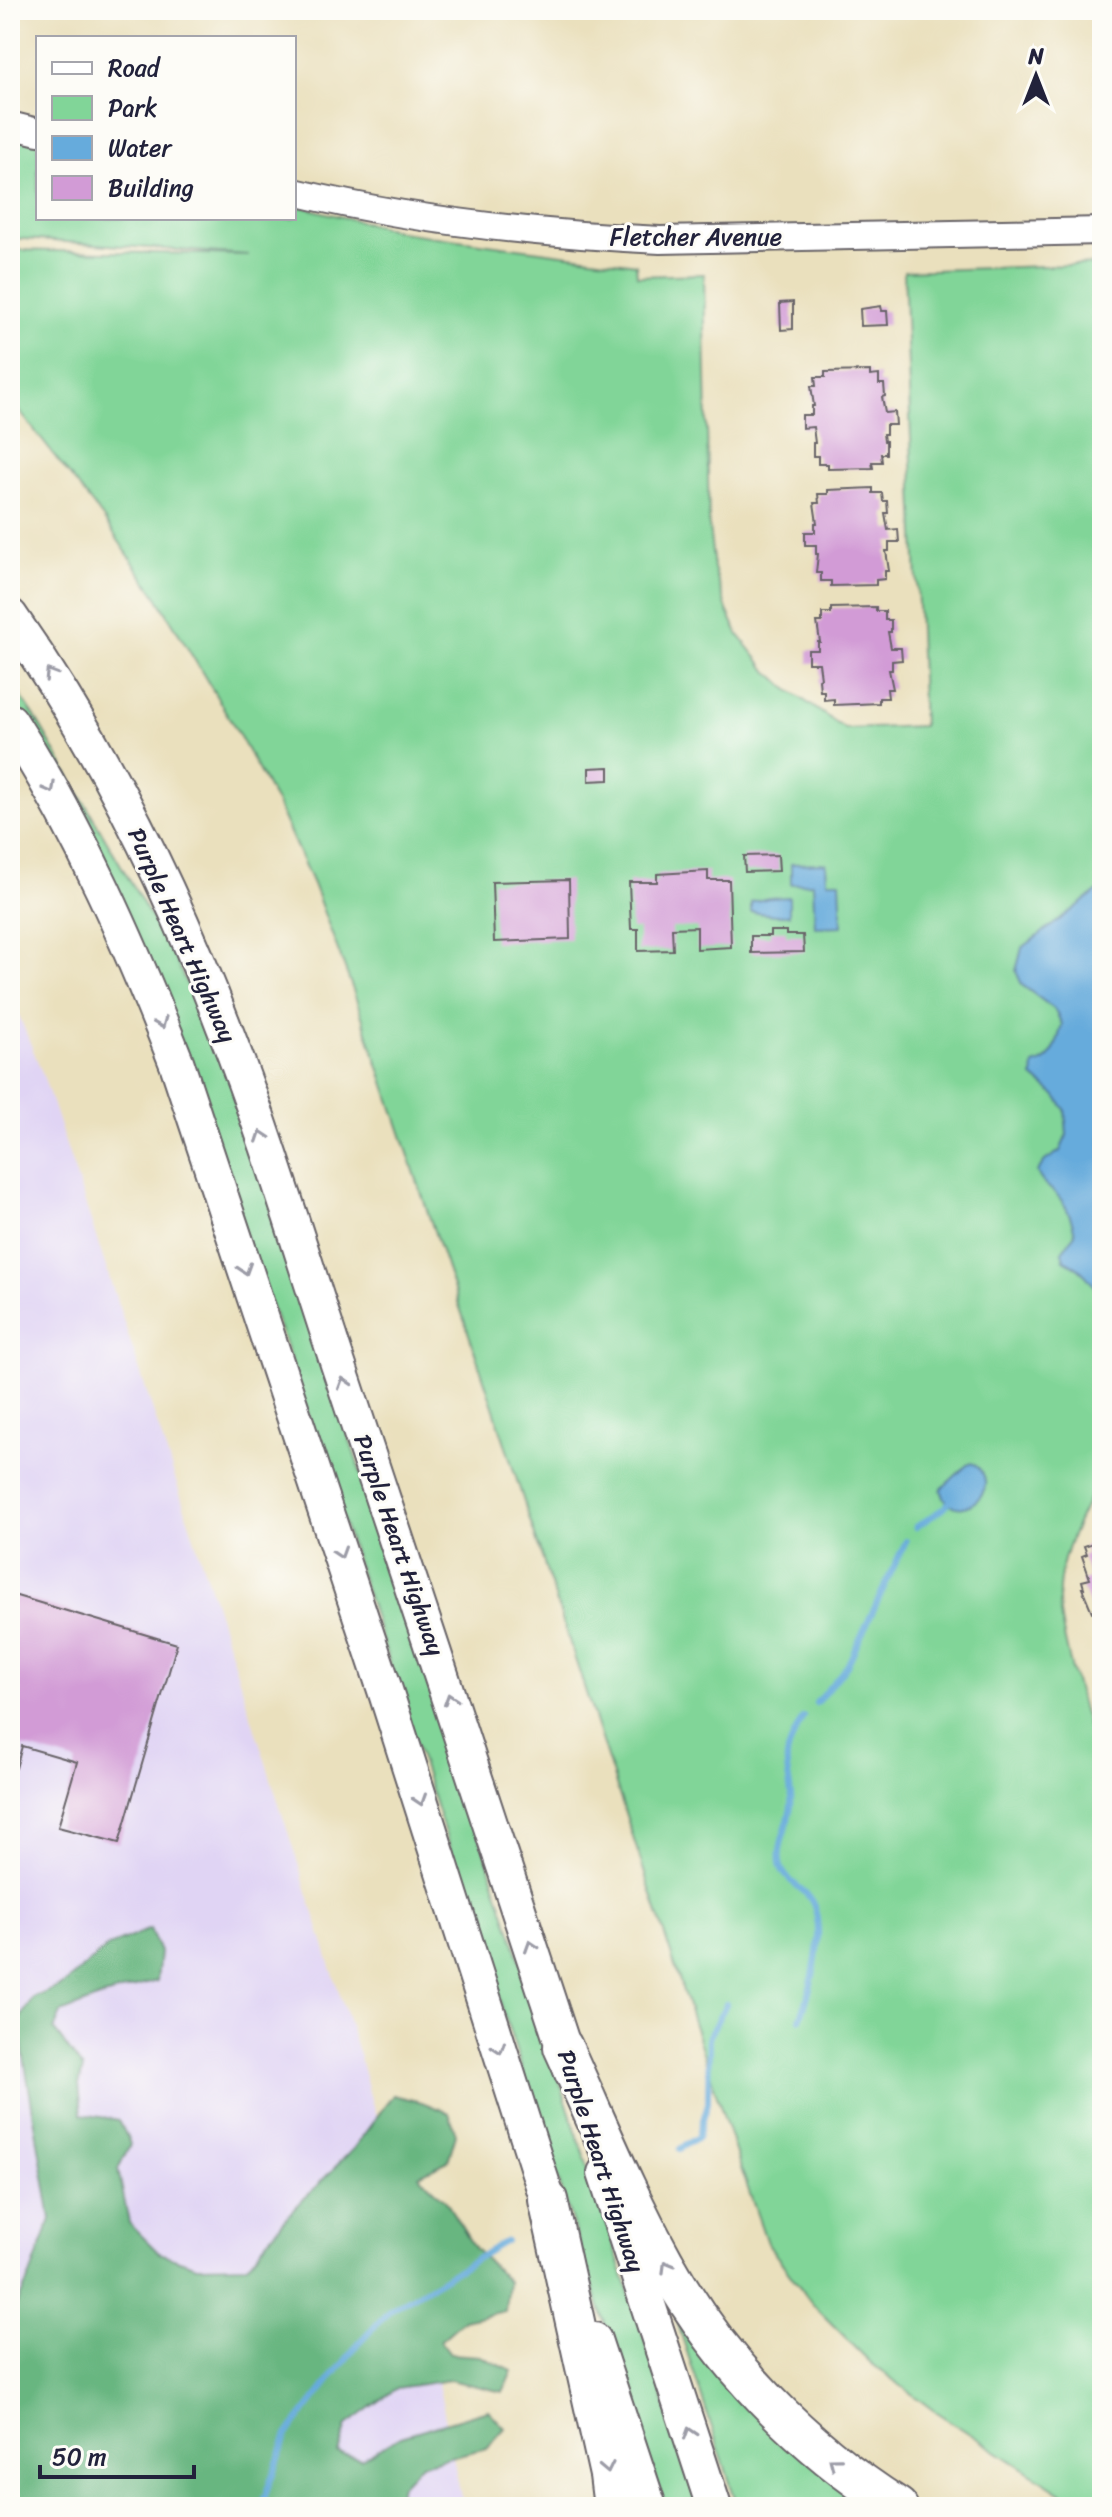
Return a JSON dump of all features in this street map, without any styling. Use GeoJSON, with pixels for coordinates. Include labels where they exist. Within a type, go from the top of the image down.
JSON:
{"type":"FeatureCollection","features":[{"type":"Feature","properties":{"kind":"highway"},"geometry":{"type":"LineString","coordinates":[[563,2047],[664,2263],[699,2318],[734,2365],[774,2408],[821,2452],[898,2507]]}},
{"type":"Feature","properties":{"kind":"highway"},"geometry":{"type":"LineString","coordinates":[[548,2200],[609,2475],[613,2507]]}},
{"type":"Feature","properties":{"kind":"main road","name":"Purple Heart Highway"},"geometry":{"type":"LineString","coordinates":[[10,616],[56,683],[127,810],[160,874],[225,1029],[442,1672],[714,2507]]}},
{"type":"Feature","properties":{"kind":"main road"},"geometry":{"type":"LineString","coordinates":[[10,721],[69,823],[108,901],[147,986],[177,1064],[385,1690],[649,2507]]}},
{"type":"Feature","properties":{"kind":"street"},"geometry":{"type":"LineString","coordinates":[[10,125],[36,132]]}},
{"type":"Feature","properties":{"kind":"street","name":"Fletcher Avenue"},"geometry":{"type":"LineString","coordinates":[[296,192],[418,217],[549,233],[660,240],[1102,231]]}},
{"type":"Feature","properties":{"kind":"shaded area"},"geometry":{"type":"Polygon","coordinates":[[[10,993],[43,1075],[359,2055],[388,2162],[463,2507],[10,2507],[10,993]]]}},
{"type":"Feature","properties":{"kind":"green space"},"geometry":{"type":"Polygon","coordinates":[[[10,137],[36,143],[36,220],[296,220],[296,205],[407,233],[636,264],[637,276],[704,274],[709,527],[714,568],[727,610],[738,634],[766,669],[785,687],[845,729],[923,726],[904,271],[1102,264],[1102,1491],[1095,1486],[1074,1531],[1062,1567],[1059,1599],[1069,1658],[1102,1772],[1102,2507],[1083,2507],[933,2410],[871,2363],[814,2306],[767,2243],[486,1385],[353,990],[313,884],[277,804],[157,597],[103,518],[10,399],[10,250],[249,255],[10,238],[10,137]]]}},
{"type":"Feature","properties":{"kind":"green space"},"geometry":{"type":"Polygon","coordinates":[[[10,680],[35,717],[174,957],[233,1083],[699,2507],[665,2507],[283,1337],[83,819],[10,695],[10,680]]]}},
{"type":"Feature","properties":{"kind":"green space"},"geometry":{"type":"Polygon","coordinates":[[[150,1929],[160,1952],[157,1981],[107,1995],[61,2013],[54,2030],[83,2069],[79,2085],[82,2114],[119,2120],[130,2144],[118,2169],[129,2223],[159,2253],[197,2266],[247,2265],[293,2210],[353,2149],[393,2095],[449,2113],[456,2134],[448,2161],[419,2175],[445,2200],[475,2249],[508,2281],[505,2311],[464,2320],[440,2341],[450,2354],[480,2356],[512,2371],[503,2392],[450,2380],[397,2388],[347,2425],[338,2453],[361,2459],[401,2436],[488,2410],[505,2428],[487,2448],[421,2464],[401,2485],[396,2507],[10,2507],[10,2319],[51,2219],[18,2022],[33,1998],[63,1985],[107,1947],[150,1929]]]}},
{"type":"Feature","properties":{"kind":"green space"},"geometry":{"type":"Polygon","coordinates":[[[665,2285],[885,2507],[738,2507],[665,2285]]]}},
{"type":"Feature","properties":{"kind":"water"},"geometry":{"type":"Polygon","coordinates":[[[826,863],[827,881],[840,881],[842,926],[815,927],[813,883],[791,884],[791,864],[826,863]]]}},
{"type":"Feature","properties":{"kind":"water"},"geometry":{"type":"Polygon","coordinates":[[[1102,888],[1102,1299],[1086,1276],[1064,1260],[1062,1251],[1075,1234],[1072,1222],[1062,1201],[1037,1172],[1045,1161],[1060,1151],[1067,1135],[1065,1109],[1055,1095],[1033,1077],[1034,1065],[1041,1063],[1054,1050],[1062,1024],[1054,1009],[1022,985],[1016,971],[1022,948],[1102,888]]]}},
{"type":"Feature","properties":{"kind":"water"},"geometry":{"type":"Polygon","coordinates":[[[789,897],[789,915],[751,912],[751,902],[789,897]]]}},
{"type":"Feature","properties":{"kind":"water"},"geometry":{"type":"Polygon","coordinates":[[[972,1463],[982,1473],[985,1483],[982,1493],[975,1502],[956,1507],[947,1502],[941,1489],[972,1463]]]}},
{"type":"Feature","properties":{"kind":"building"},"geometry":{"type":"Polygon","coordinates":[[[793,302],[793,329],[781,330],[780,303],[793,302]]]}},
{"type":"Feature","properties":{"kind":"building"},"geometry":{"type":"Polygon","coordinates":[[[881,306],[882,311],[887,311],[888,325],[861,326],[860,309],[881,306]]]}},
{"type":"Feature","properties":{"kind":"building"},"geometry":{"type":"Polygon","coordinates":[[[870,371],[870,376],[879,375],[879,384],[884,384],[885,396],[882,397],[885,413],[895,412],[896,425],[886,425],[886,434],[883,434],[886,454],[881,454],[882,462],[872,462],[873,468],[828,469],[828,464],[818,464],[818,456],[813,456],[813,427],[802,428],[802,415],[812,415],[814,406],[811,386],[816,386],[815,377],[825,377],[825,372],[870,371]]]}},
{"type":"Feature","properties":{"kind":"building"},"geometry":{"type":"Polygon","coordinates":[[[873,488],[873,493],[882,493],[883,501],[887,501],[888,513],[885,513],[888,530],[898,529],[899,542],[889,542],[889,551],[886,551],[889,571],[885,571],[885,579],[876,580],[876,585],[831,586],[831,581],[821,581],[821,573],[816,573],[816,545],[805,545],[805,532],[815,532],[817,523],[814,503],[819,503],[818,494],[828,494],[828,490],[873,488]]]}},
{"type":"Feature","properties":{"kind":"building"},"geometry":{"type":"Polygon","coordinates":[[[876,607],[876,611],[885,611],[885,620],[891,620],[891,632],[888,632],[891,648],[901,648],[902,660],[892,661],[892,670],[889,670],[893,689],[887,689],[888,698],[879,698],[879,703],[834,705],[834,699],[824,700],[824,691],[820,691],[819,663],[808,663],[808,650],[818,650],[820,642],[817,622],[822,622],[822,613],[831,613],[831,608],[876,607]]]}},
{"type":"Feature","properties":{"kind":"building"},"geometry":{"type":"Polygon","coordinates":[[[609,767],[609,780],[589,781],[589,768],[609,767]]]}},
{"type":"Feature","properties":{"kind":"building"},"geometry":{"type":"Polygon","coordinates":[[[778,855],[779,871],[745,872],[744,856],[778,855]]]}},
{"type":"Feature","properties":{"kind":"building"},"geometry":{"type":"Polygon","coordinates":[[[708,871],[708,880],[729,880],[731,947],[697,949],[697,927],[672,928],[673,950],[638,951],[638,929],[631,929],[629,882],[657,882],[657,874],[708,871]]]}},
{"type":"Feature","properties":{"kind":"building"},"geometry":{"type":"Polygon","coordinates":[[[569,880],[570,939],[494,942],[492,882],[569,880]]]}},
{"type":"Feature","properties":{"kind":"building"},"geometry":{"type":"Polygon","coordinates":[[[770,931],[803,935],[804,952],[751,953],[751,936],[770,936],[770,931]]]}},
{"type":"Feature","properties":{"kind":"building"},"geometry":{"type":"Polygon","coordinates":[[[1102,1540],[1102,1608],[1092,1612],[1082,1588],[1082,1581],[1090,1579],[1082,1556],[1087,1554],[1084,1546],[1102,1540]]]}},
{"type":"Feature","properties":{"kind":"building"},"geometry":{"type":"Polygon","coordinates":[[[10,1594],[177,1644],[119,1843],[58,1827],[77,1762],[22,1746],[16,1768],[10,1767],[10,1594]]]}},
{"type":"Feature","properties":{"kind":"waterway"},"geometry":{"type":"LineString","coordinates":[[916,1527],[951,1500]]}},
{"type":"Feature","properties":{"kind":"waterway"},"geometry":{"type":"LineString","coordinates":[[816,1703],[847,1666],[906,1541]]}},
{"type":"Feature","properties":{"kind":"waterway"},"geometry":{"type":"LineString","coordinates":[[800,2019],[816,1962],[817,1916],[810,1898],[787,1877],[780,1860],[791,1806],[787,1757],[803,1717]]}},
{"type":"Feature","properties":{"kind":"waterway"},"geometry":{"type":"LineString","coordinates":[[680,2149],[698,2137],[708,2103],[709,2036],[726,2004]]}},
{"type":"Feature","properties":{"kind":"waterway"},"geometry":{"type":"LineString","coordinates":[[261,2507],[287,2435],[354,2349],[390,2310],[506,2241]]}}]}
